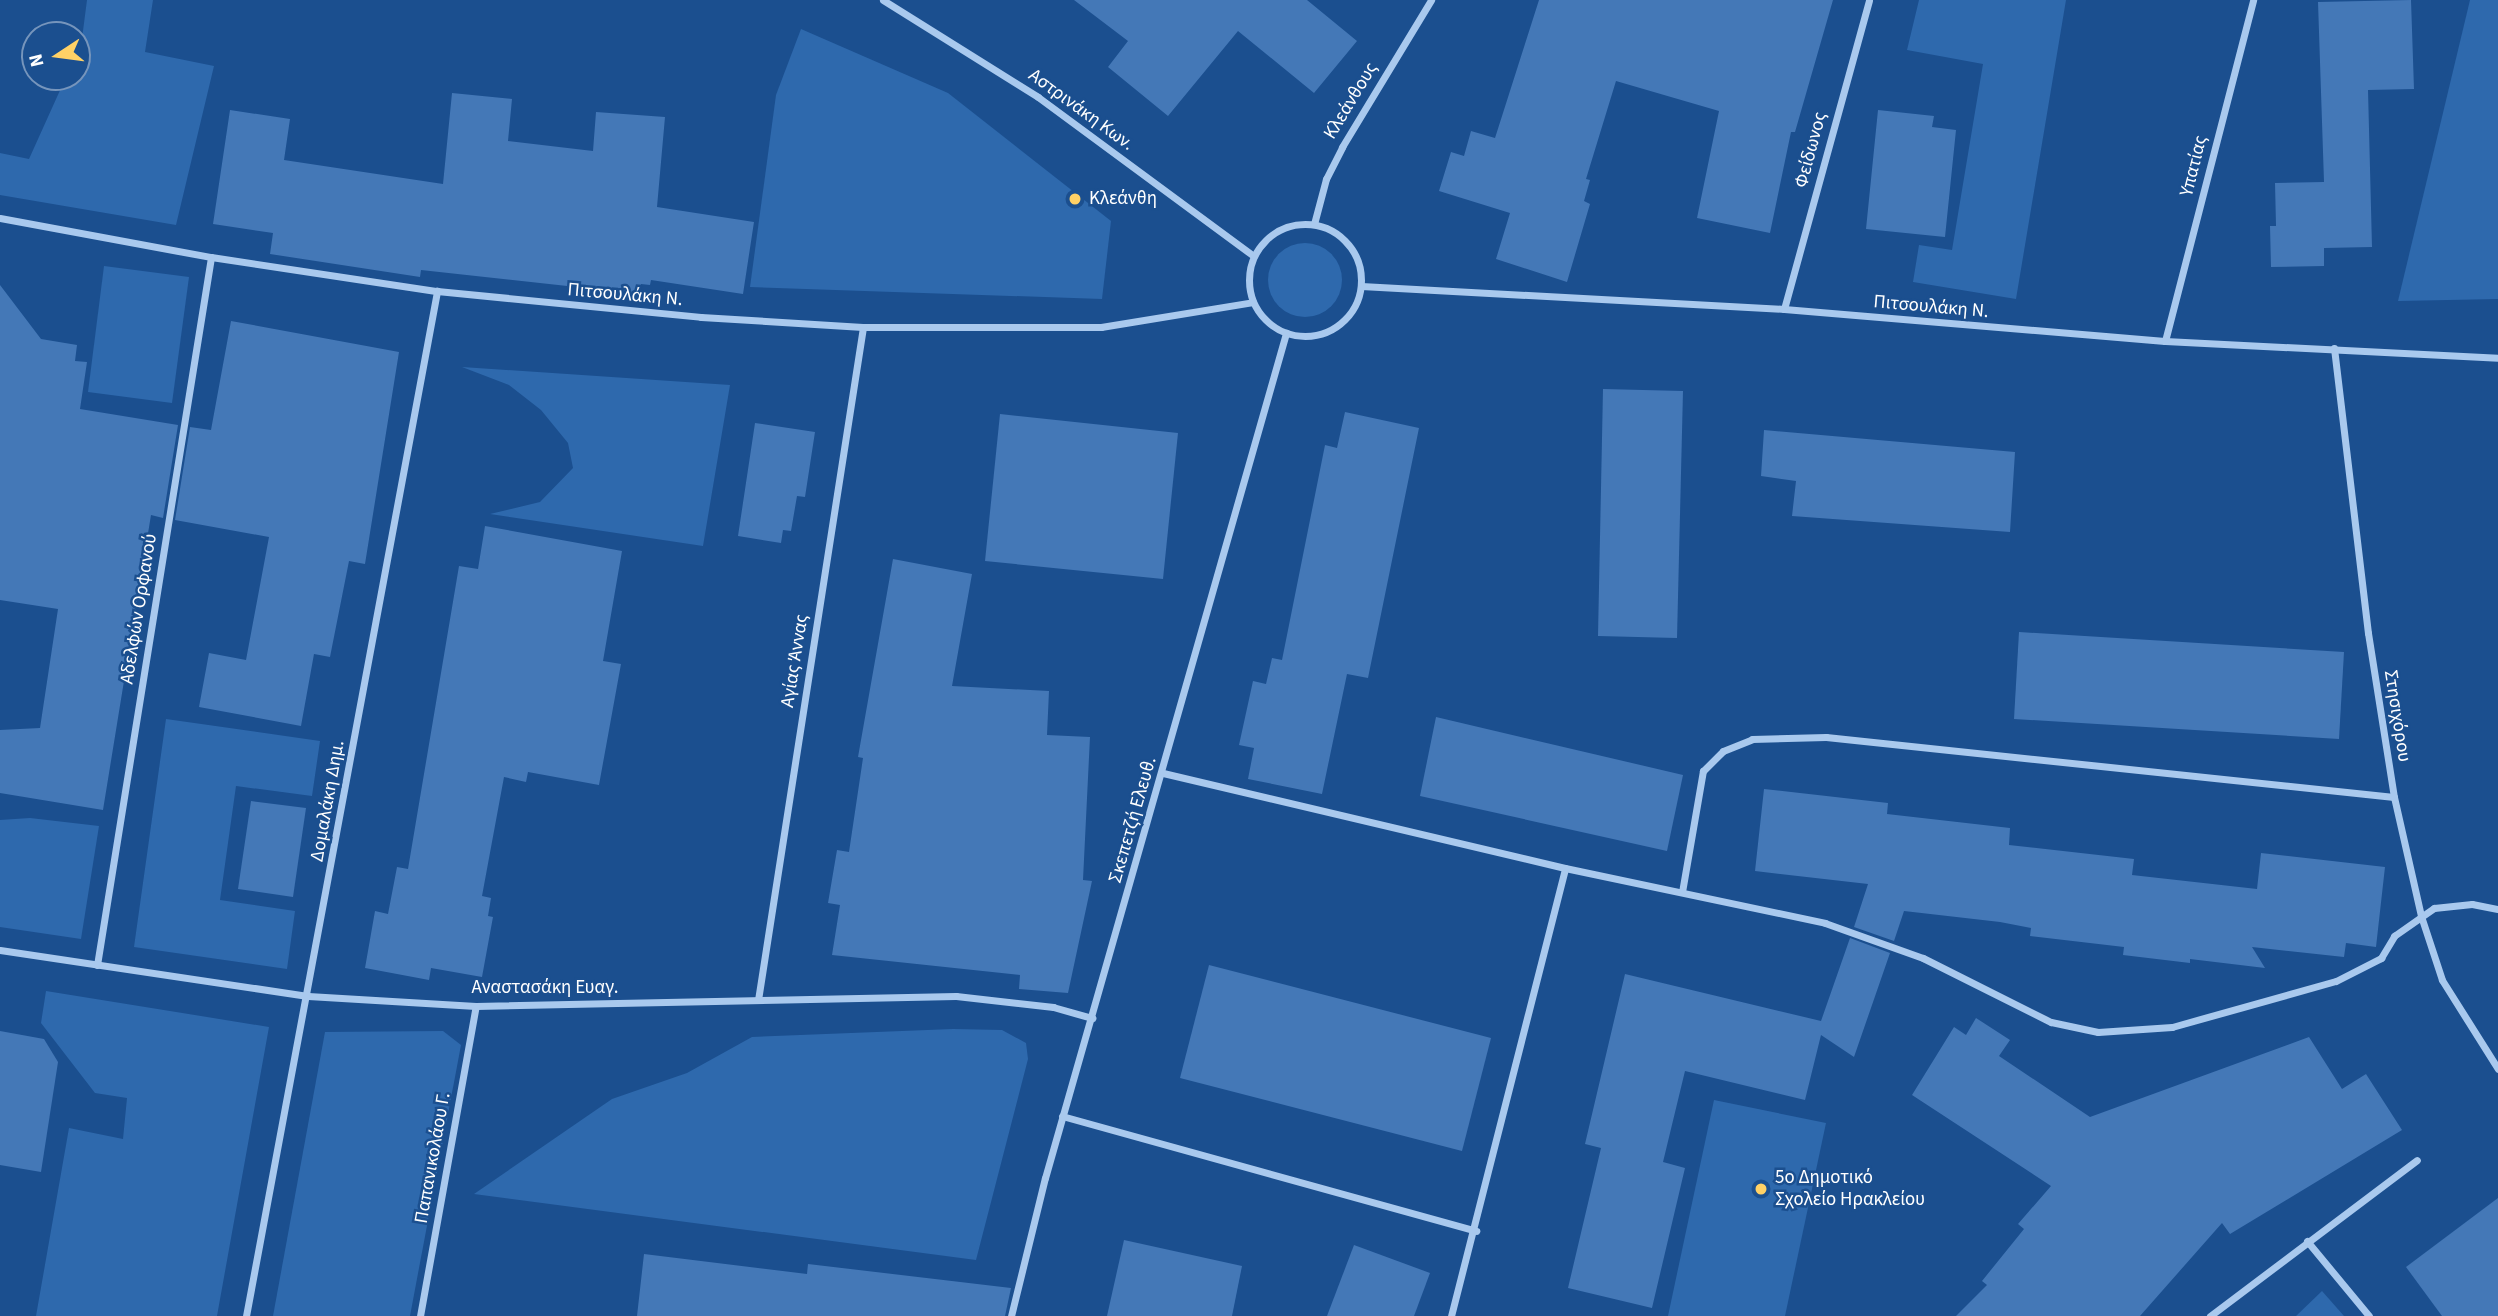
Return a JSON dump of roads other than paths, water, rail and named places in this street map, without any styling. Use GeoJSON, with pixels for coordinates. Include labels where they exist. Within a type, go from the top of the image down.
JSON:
{"type":"FeatureCollection","features":[{"type":"Feature","properties":{"kind":"street","name":"Αστρινάκη Κων."},"geometry":{"type":"LineString","coordinates":[[883,0],[1038,97],[1254,256]]}},
{"type":"Feature","properties":{"kind":"street","name":"Κλεάνθους"},"geometry":{"type":"LineString","coordinates":[[1314,224],[1326,178],[1342,146],[1431,0]]}},
{"type":"Feature","properties":{"kind":"street","name":"Φείδωνος"},"geometry":{"type":"LineString","coordinates":[[1784,309],[1869,0]]}},
{"type":"Feature","properties":{"kind":"street","name":"Υπατίας"},"geometry":{"type":"LineString","coordinates":[[2165,341],[2253,0]]}},
{"type":"Feature","properties":{"kind":"street","name":"Πιτσουλάκη Ν."},"geometry":{"type":"LineString","coordinates":[[0,218],[211,257],[437,291],[701,317],[863,327],[1101,327],[1253,302]]}},
{"type":"Feature","properties":{"kind":"street"},"geometry":{"type":"LineString","coordinates":[[1314,224],[1336,233],[1352,250],[1361,286],[1353,310],[1335,329],[1308,337],[1286,333],[1266,321],[1253,302],[1248,280],[1254,256],[1279,229],[1314,224]]}},
{"type":"Feature","properties":{"kind":"street","name":"Αδελφών Ορφανού"},"geometry":{"type":"LineString","coordinates":[[97,965],[211,257]]}},
{"type":"Feature","properties":{"kind":"street","name":"Πιτσουλάκη Ν."},"geometry":{"type":"LineString","coordinates":[[1361,286],[1784,309],[2165,341],[2498,358]]}},
{"type":"Feature","properties":{"kind":"street","name":"Δομαλάκη Δημ."},"geometry":{"type":"LineString","coordinates":[[246,1316],[308,996],[437,291]]}},
{"type":"Feature","properties":{"kind":"street","name":"Αγίας Άννας"},"geometry":{"type":"LineString","coordinates":[[758,1000],[863,327]]}},
{"type":"Feature","properties":{"kind":"street","name":"Σκεπετζή Ελευθ."},"geometry":{"type":"LineString","coordinates":[[1011,1316],[1062,1116],[1163,774],[1286,333]]}},
{"type":"Feature","properties":{"kind":"street","name":"Στησιχόρου"},"geometry":{"type":"LineString","coordinates":[[2334,348],[2353,527],[2394,797],[2421,916],[2442,980],[2498,1069]]}},
{"type":"Feature","properties":{"kind":"street"},"geometry":{"type":"LineString","coordinates":[[1682,892],[1703,771],[1723,751],[1752,739],[1826,737],[2394,797]]}},
{"type":"Feature","properties":{"kind":"street"},"geometry":{"type":"LineString","coordinates":[[1163,774],[1565,868],[1856,932],[1923,958],[2051,1022],[2074,1029],[2123,1033],[2210,1018],[2336,981],[2381,958],[2394,936],[2421,916],[2453,904],[2498,909]]}},
{"type":"Feature","properties":{"kind":"street"},"geometry":{"type":"LineString","coordinates":[[1451,1316],[1476,1231],[1565,868]]}},
{"type":"Feature","properties":{"kind":"street","name":"Αναστασάκη Ευαγ."},"geometry":{"type":"LineString","coordinates":[[0,950],[308,996],[477,1006],[956,996],[1053,1007],[1092,1018]]}},
{"type":"Feature","properties":{"kind":"street","name":"Παπανικολάου Γ."},"geometry":{"type":"LineString","coordinates":[[420,1316],[477,1006]]}},
{"type":"Feature","properties":{"kind":"street"},"geometry":{"type":"LineString","coordinates":[[1062,1116],[1476,1231]]}},
{"type":"Feature","properties":{"kind":"street"},"geometry":{"type":"LineString","coordinates":[[2210,1316],[2417,1160]]}},
{"type":"Feature","properties":{"kind":"street"},"geometry":{"type":"LineString","coordinates":[[2308,1241],[2369,1316]]}},
{"type":"Feature","properties":{"kind":"place","name":"Κλεάνθη"},"geometry":{"type":"Point","coordinates":[1075,199]}},
{"type":"Feature","properties":{"kind":"place","name":"5ο Δημοτικό Σχολείο Ηρακλείου"},"geometry":{"type":"Point","coordinates":[1761,1189]}}]}
